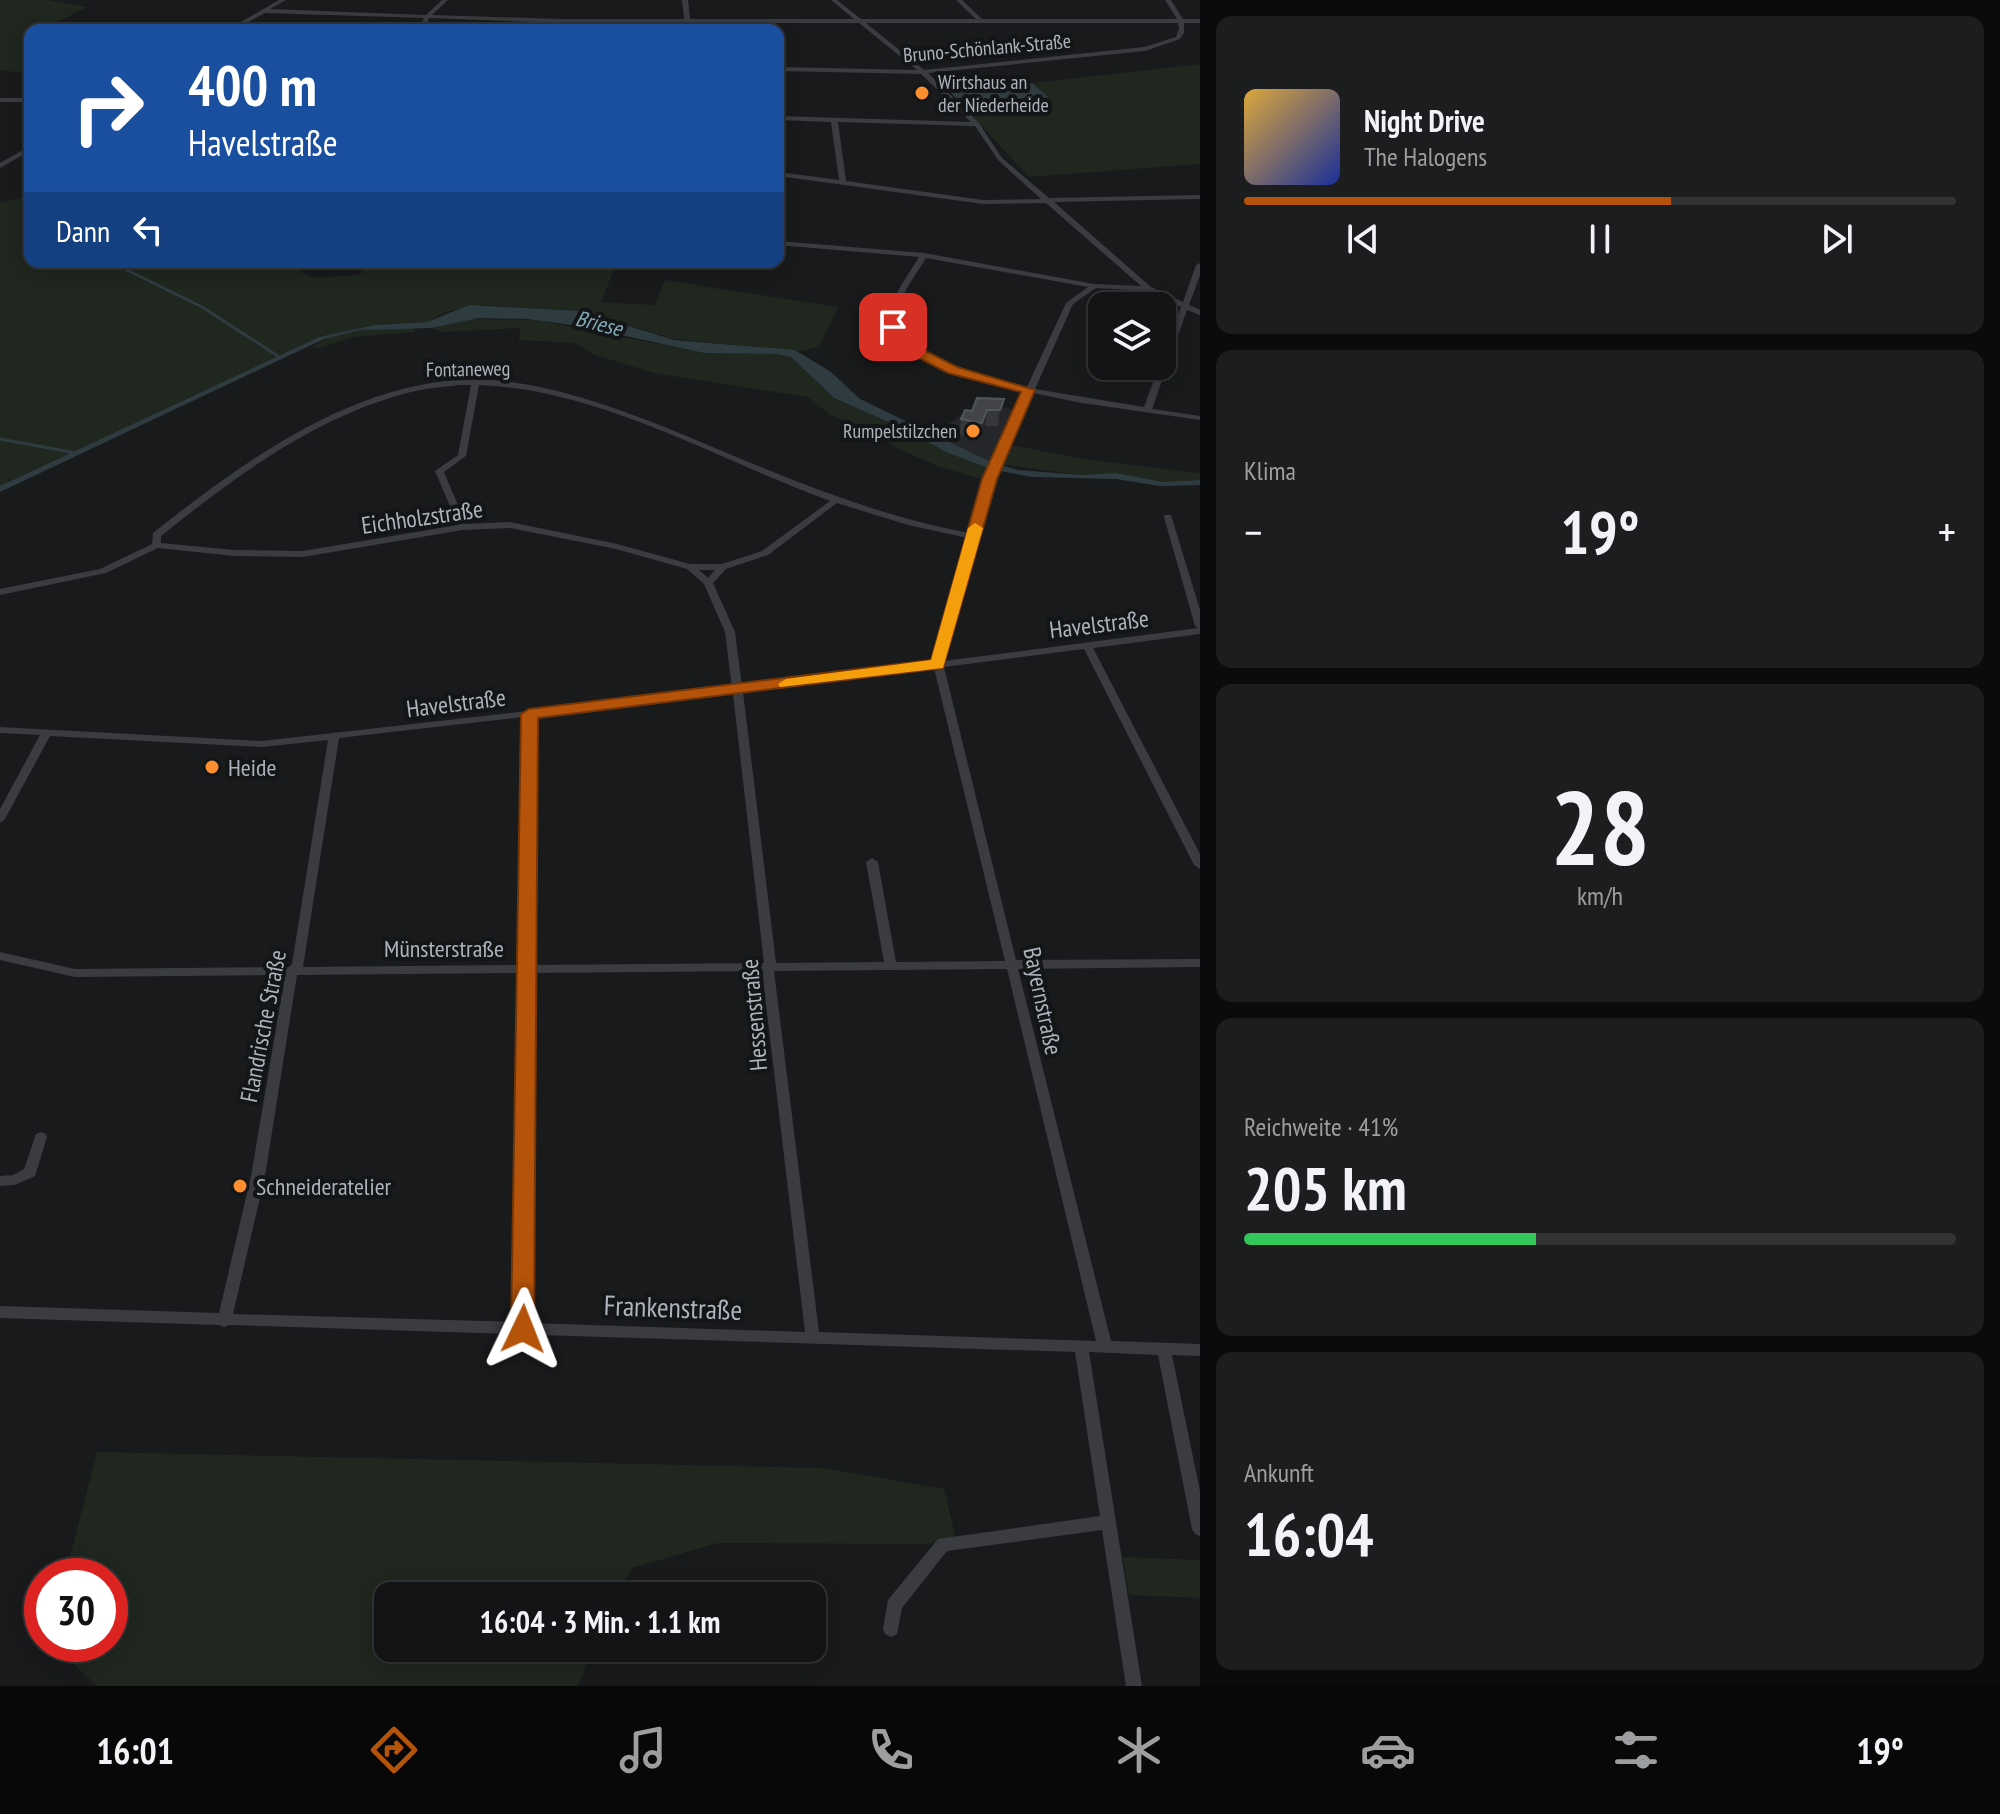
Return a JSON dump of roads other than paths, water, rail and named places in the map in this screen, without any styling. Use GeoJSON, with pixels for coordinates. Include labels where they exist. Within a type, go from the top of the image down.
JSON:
{"type":"FeatureCollection","features":[{"type":"Feature","properties":{"kind":"street"},"geometry":{"type":"LineString","coordinates":[[241,24],[283,0]]}},
{"type":"Feature","properties":{"kind":"street"},"geometry":{"type":"LineString","coordinates":[[424,24],[427,17],[445,0]]}},
{"type":"Feature","properties":{"kind":"street"},"geometry":{"type":"LineString","coordinates":[[685,0],[688,24]]}},
{"type":"Feature","properties":{"kind":"street"},"geometry":{"type":"LineString","coordinates":[[834,0],[923,72],[977,124],[1000,159],[1148,289],[1200,313]]}},
{"type":"Feature","properties":{"kind":"street"},"geometry":{"type":"LineString","coordinates":[[959,0],[980,20]]}},
{"type":"Feature","properties":{"kind":"street"},"geometry":{"type":"LineString","coordinates":[[1168,0],[1182,21]]}},
{"type":"Feature","properties":{"kind":"street"},"geometry":{"type":"LineString","coordinates":[[264,11],[630,24]]}},
{"type":"Feature","properties":{"kind":"street"},"geometry":{"type":"LineString","coordinates":[[757,24],[980,20],[1200,21]]}},
{"type":"Feature","properties":{"kind":"street","name":"Bruno-Schönlank-Straße"},"geometry":{"type":"LineString","coordinates":[[784,69],[923,72],[1145,49],[1178,38],[1182,21]]}},
{"type":"Feature","properties":{"kind":"street"},"geometry":{"type":"LineString","coordinates":[[0,100],[24,100]]}},
{"type":"Feature","properties":{"kind":"street"},"geometry":{"type":"LineString","coordinates":[[784,118],[977,124]]}},
{"type":"Feature","properties":{"kind":"street"},"geometry":{"type":"LineString","coordinates":[[834,119],[843,182]]}},
{"type":"Feature","properties":{"kind":"street"},"geometry":{"type":"LineString","coordinates":[[0,166],[24,152]]}},
{"type":"Feature","properties":{"kind":"street"},"geometry":{"type":"LineString","coordinates":[[784,175],[983,202],[1200,197]]}},
{"type":"Feature","properties":{"kind":"street"},"geometry":{"type":"LineString","coordinates":[[784,243],[924,255],[1094,286],[1148,289]]}},
{"type":"Feature","properties":{"kind":"street"},"geometry":{"type":"LineString","coordinates":[[924,255],[893,312],[893,327],[899,342],[952,370],[1028,390],[1200,418]]}},
{"type":"Feature","properties":{"kind":"street"},"geometry":{"type":"LineString","coordinates":[[1147,410],[1200,265]]}},
{"type":"Feature","properties":{"kind":"street"},"geometry":{"type":"LineString","coordinates":[[938,664],[997,459],[1070,303],[1094,286]]}},
{"type":"Feature","properties":{"kind":"street"},"geometry":{"type":"LineString","coordinates":[[463,527],[439,471],[462,456],[475,383]]}},
{"type":"Feature","properties":{"kind":"street","name":"Fontaneweg"},"geometry":{"type":"LineString","coordinates":[[0,592],[103,571],[157,545],[156,535],[212,488],[343,412],[413,388],[475,383],[547,392],[641,421],[836,500],[897,520],[973,536]]}},
{"type":"Feature","properties":{"kind":"street","name":"Eichholzstraße"},"geometry":{"type":"LineString","coordinates":[[157,545],[234,553],[303,554],[463,527],[510,525],[617,547],[690,567],[723,567],[765,553],[836,500]]}},
{"type":"Feature","properties":{"kind":"street"},"geometry":{"type":"LineString","coordinates":[[1168,517],[1199,631]]}},
{"type":"Feature","properties":{"kind":"street","name":"Eichholzstraße"},"geometry":{"type":"LineString","coordinates":[[690,567],[708,583],[730,632],[737,690]]}},
{"type":"Feature","properties":{"kind":"street","name":"Eichholzstraße"},"geometry":{"type":"LineString","coordinates":[[708,583],[723,567]]}},
{"type":"Feature","properties":{"kind":"street","name":"Havelstraße"},"geometry":{"type":"LineString","coordinates":[[0,730],[262,744],[737,690],[1199,631]]}},
{"type":"Feature","properties":{"kind":"street"},"geometry":{"type":"LineString","coordinates":[[1087,645],[1200,865]]}},
{"type":"Feature","properties":{"kind":"street","name":"Bayernstraße"},"geometry":{"type":"LineString","coordinates":[[938,664],[1012,956],[1009,964],[1105,1347]]}},
{"type":"Feature","properties":{"kind":"street","name":"Hessenstraße"},"geometry":{"type":"LineString","coordinates":[[737,690],[813,1337]]}},
{"type":"Feature","properties":{"kind":"street"},"geometry":{"type":"LineString","coordinates":[[523,1329],[529,969],[529,714]]}},
{"type":"Feature","properties":{"kind":"street"},"geometry":{"type":"LineString","coordinates":[[0,819],[46,733]]}},
{"type":"Feature","properties":{"kind":"street","name":"Flandrische Straße"},"geometry":{"type":"LineString","coordinates":[[224,1321],[258,1176],[292,971],[298,965],[334,737]]}},
{"type":"Feature","properties":{"kind":"street"},"geometry":{"type":"LineString","coordinates":[[872,862],[891,966]]}},
{"type":"Feature","properties":{"kind":"street","name":"Münsterstraße"},"geometry":{"type":"LineString","coordinates":[[0,956],[75,973],[1200,963]]}},
{"type":"Feature","properties":{"kind":"street"},"geometry":{"type":"LineString","coordinates":[[0,1181],[15,1180],[30,1172],[41,1137]]}},
{"type":"Feature","properties":{"kind":"street","name":"Frankenstraße"},"geometry":{"type":"LineString","coordinates":[[0,1312],[1200,1350]]}},
{"type":"Feature","properties":{"kind":"street"},"geometry":{"type":"LineString","coordinates":[[1081,1346],[1106,1522],[1134,1686]]}},
{"type":"Feature","properties":{"kind":"street"},"geometry":{"type":"LineString","coordinates":[[1164,1349],[1200,1529]]}},
{"type":"Feature","properties":{"kind":"street"},"geometry":{"type":"LineString","coordinates":[[891,1629],[894,1605],[943,1544],[1106,1522]]}},
{"type":"Feature","properties":{"kind":"water"},"geometry":{"type":"Polygon","coordinates":[[[1032,83],[1048,97],[963,106],[950,92],[1032,83]]]}},
{"type":"Feature","properties":{"kind":"water","name":"Briese"},"geometry":{"type":"Polygon","coordinates":[[[469,305],[580,311],[674,340],[795,350],[831,372],[860,399],[993,463],[1018,470],[1081,475],[1116,473],[1163,482],[1200,480],[1200,485],[1159,486],[1116,479],[1032,477],[990,469],[946,452],[907,430],[834,398],[791,357],[704,353],[580,326],[527,319],[479,318],[431,328],[360,330],[324,339],[0,492],[0,486],[319,337],[375,325],[427,322],[469,305]]]}},
{"type":"Feature","properties":{"kind":"waterway"},"geometry":{"type":"LineString","coordinates":[[123,268],[127,270]]}},
{"type":"Feature","properties":{"kind":"waterway"},"geometry":{"type":"LineString","coordinates":[[127,270],[202,307],[281,358]]}},
{"type":"Feature","properties":{"kind":"waterway"},"geometry":{"type":"LineString","coordinates":[[127,270],[131,272]]}},
{"type":"Feature","properties":{"kind":"waterway"},"geometry":{"type":"LineString","coordinates":[[0,439],[76,453]]}},
{"type":"Feature","properties":{"kind":"place","name":"Wirtshaus an der Niederheide"},"geometry":{"type":"Point","coordinates":[922,93]}},
{"type":"Feature","properties":{"kind":"place","name":"Rumpelstilzchen"},"geometry":{"type":"Point","coordinates":[973,431]}},
{"type":"Feature","properties":{"kind":"place","name":"Heide"},"geometry":{"type":"Point","coordinates":[212,767]}},
{"type":"Feature","properties":{"kind":"place","name":"Schneideratelier"},"geometry":{"type":"Point","coordinates":[240,1186]}}]}
